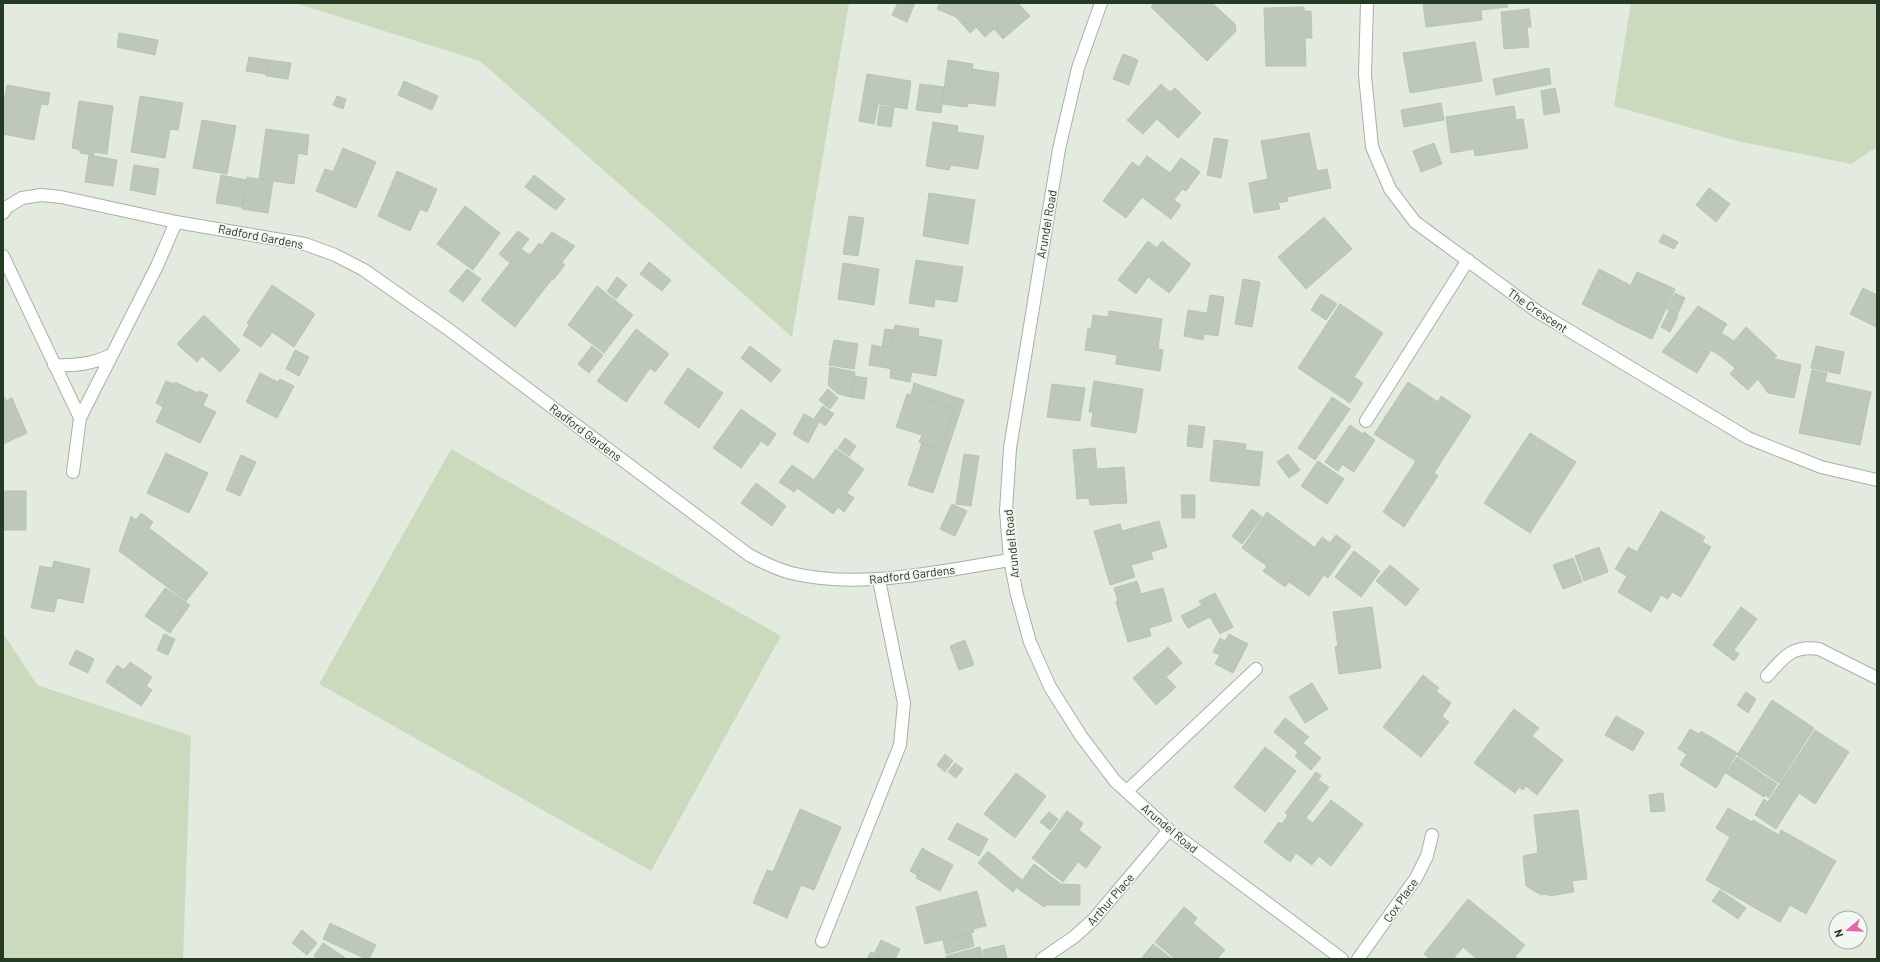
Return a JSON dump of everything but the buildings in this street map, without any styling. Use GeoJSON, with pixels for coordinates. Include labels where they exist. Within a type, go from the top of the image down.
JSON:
{"type":"FeatureCollection","features":[{"type":"Feature","properties":{"kind":"street","name":"Arundel Road"},"geometry":{"type":"LineString","coordinates":[[1101,3],[1078,68],[1059,149],[1010,448],[1006,511],[1010,560],[1017,595],[1030,642],[1050,687],[1081,736],[1115,781],[1169,830],[1342,959]]}},
{"type":"Feature","properties":{"kind":"street","name":"The Crescent"},"geometry":{"type":"LineString","coordinates":[[1367,3],[1365,75],[1372,147],[1390,188],[1415,222],[1538,312],[1748,438],[1821,467],[1877,480]]}},
{"type":"Feature","properties":{"kind":"street","name":"Radford Gardens"},"geometry":{"type":"LineString","coordinates":[[3,212],[7,207],[22,198],[41,195],[62,197],[176,222],[305,244],[335,255],[364,270],[448,329],[749,555],[791,573],[838,579],[879,580],[1010,560]]}},
{"type":"Feature","properties":{"kind":"street"},"geometry":{"type":"LineString","coordinates":[[73,472],[80,418],[157,266],[176,222]]}},
{"type":"Feature","properties":{"kind":"street"},"geometry":{"type":"LineString","coordinates":[[3,256],[80,418]]}},
{"type":"Feature","properties":{"kind":"street"},"geometry":{"type":"LineString","coordinates":[[1366,421],[1468,260]]}},
{"type":"Feature","properties":{"kind":"street"},"geometry":{"type":"LineString","coordinates":[[54,365],[74,366],[90,364],[111,356]]}},
{"type":"Feature","properties":{"kind":"street"},"geometry":{"type":"LineString","coordinates":[[822,941],[900,745],[904,703],[879,580]]}},
{"type":"Feature","properties":{"kind":"street"},"geometry":{"type":"LineString","coordinates":[[1767,676],[1784,657],[1794,651],[1811,648],[1819,649],[1877,678]]}},
{"type":"Feature","properties":{"kind":"street"},"geometry":{"type":"LineString","coordinates":[[1127,791],[1256,669]]}},
{"type":"Feature","properties":{"kind":"street","name":"Arthur Place"},"geometry":{"type":"LineString","coordinates":[[1042,959],[1074,937],[1093,920],[1169,830]]}},
{"type":"Feature","properties":{"kind":"street","name":"Cox Place"},"geometry":{"type":"LineString","coordinates":[[1358,959],[1416,878],[1427,856],[1432,836]]}},
{"type":"Feature","properties":{"kind":"green space"},"geometry":{"type":"Polygon","coordinates":[[[295,3],[849,3],[792,337],[480,61],[295,3]]]}},
{"type":"Feature","properties":{"kind":"green space"},"geometry":{"type":"Polygon","coordinates":[[[1631,3],[1877,3],[1877,147],[1851,164],[1737,141],[1614,106],[1631,3]]]}},
{"type":"Feature","properties":{"kind":"green space"},"geometry":{"type":"Polygon","coordinates":[[[451,449],[781,636],[651,871],[319,684],[451,449]]]}},
{"type":"Feature","properties":{"kind":"green space"},"geometry":{"type":"Polygon","coordinates":[[[3,633],[37,685],[191,736],[183,959],[3,959],[3,633]]]}}]}
